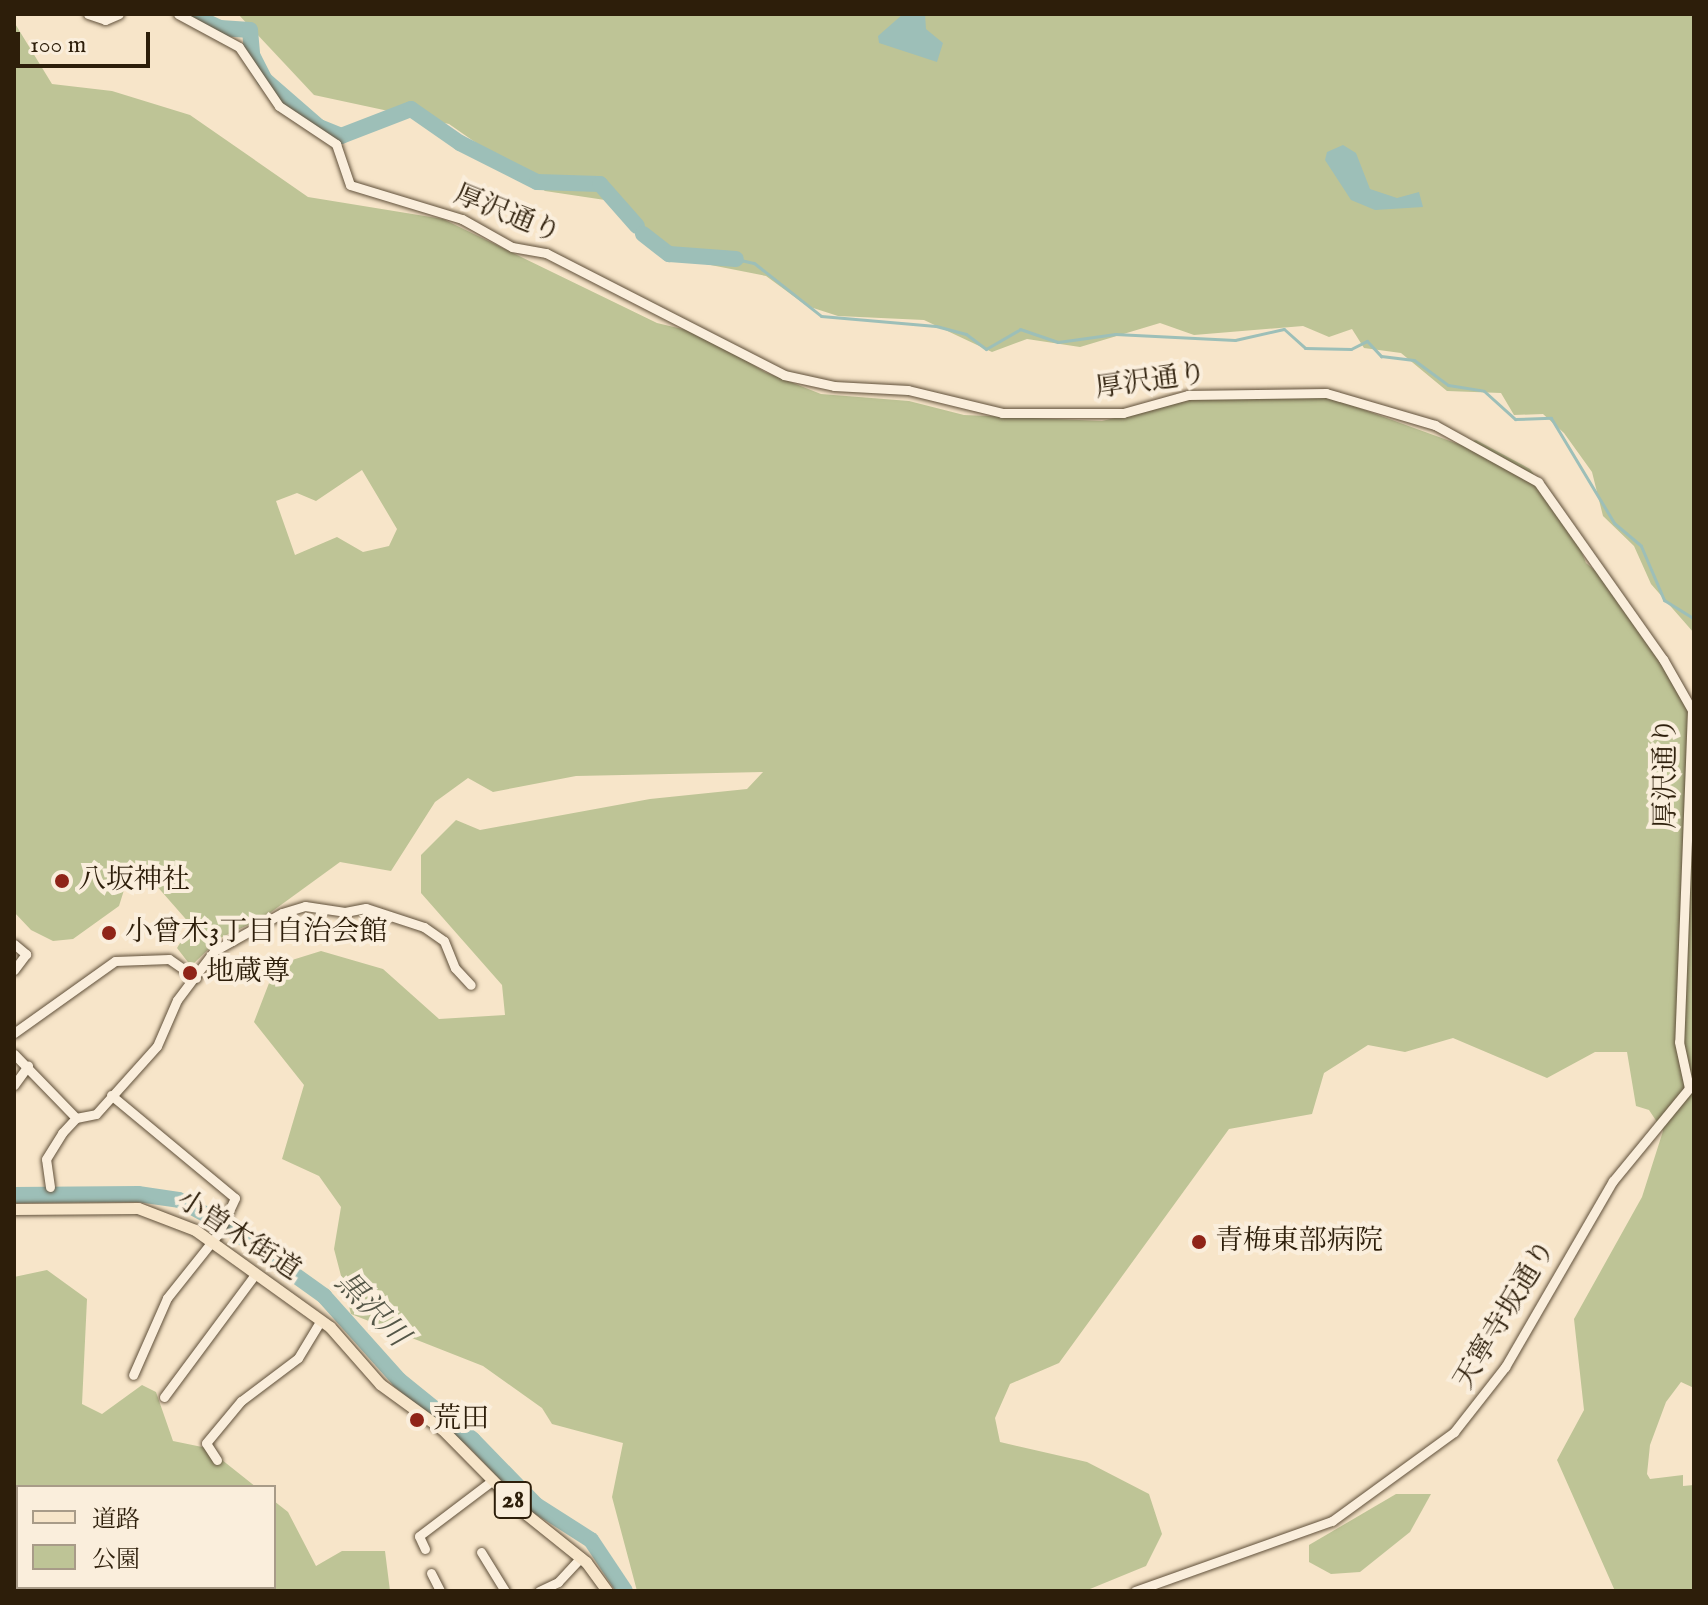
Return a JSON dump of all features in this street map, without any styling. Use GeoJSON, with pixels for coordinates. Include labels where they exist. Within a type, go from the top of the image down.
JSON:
{"type":"FeatureCollection","features":[{"type":"Feature","properties":{"kind":"main road","name":"小曽木街道"},"geometry":{"type":"LineString","coordinates":[[14,1209],[147,1209],[215,1238],[256,1273],[321,1320],[383,1388],[437,1424],[493,1480],[581,1557],[607,1591]]}},
{"type":"Feature","properties":{"kind":"street"},"geometry":{"type":"LineString","coordinates":[[88,14],[105,20],[119,14]]}},
{"type":"Feature","properties":{"kind":"street","name":"厚沢通り"},"geometry":{"type":"LineString","coordinates":[[178,14],[239,47],[279,106],[336,144],[350,185],[462,219],[512,247],[546,253],[794,378],[908,390],[1002,413],[1123,413],[1188,395],[1326,393],[1435,425],[1538,482],[1663,659],[1692,710],[1679,1042],[1691,1086]]}},
{"type":"Feature","properties":{"kind":"street"},"geometry":{"type":"LineString","coordinates":[[50,1187],[47,1155],[76,1118],[94,1116],[161,1041],[177,1000],[224,943],[311,905],[345,912],[371,909],[430,929],[471,985]]}},
{"type":"Feature","properties":{"kind":"street"},"geometry":{"type":"LineString","coordinates":[[14,944],[26,954],[14,970]]}},
{"type":"Feature","properties":{"kind":"street"},"geometry":{"type":"LineString","coordinates":[[14,1033],[109,964],[159,957],[179,963],[196,978]]}},
{"type":"Feature","properties":{"kind":"street"},"geometry":{"type":"LineString","coordinates":[[14,1054],[76,1118]]}},
{"type":"Feature","properties":{"kind":"street"},"geometry":{"type":"LineString","coordinates":[[14,1085],[28,1066]]}},
{"type":"Feature","properties":{"kind":"street","name":"天寧寺坂通り"},"geometry":{"type":"LineString","coordinates":[[1135,1591],[1332,1521],[1454,1432],[1505,1367],[1613,1181],[1691,1086]]}},
{"type":"Feature","properties":{"kind":"street"},"geometry":{"type":"LineString","coordinates":[[111,1095],[231,1192],[235,1203],[215,1238],[167,1298],[133,1375]]}},
{"type":"Feature","properties":{"kind":"street"},"geometry":{"type":"LineString","coordinates":[[164,1397],[256,1273]]}},
{"type":"Feature","properties":{"kind":"street"},"geometry":{"type":"LineString","coordinates":[[217,1460],[206,1443],[241,1401],[298,1358],[321,1320]]}},
{"type":"Feature","properties":{"kind":"street"},"geometry":{"type":"LineString","coordinates":[[425,1549],[419,1536],[493,1480]]}},
{"type":"Feature","properties":{"kind":"street"},"geometry":{"type":"LineString","coordinates":[[487,1555],[505,1591]]}},
{"type":"Feature","properties":{"kind":"street"},"geometry":{"type":"LineString","coordinates":[[544,1591],[581,1557]]}},
{"type":"Feature","properties":{"kind":"street"},"geometry":{"type":"LineString","coordinates":[[431,1573],[440,1591]]}},
{"type":"Feature","properties":{"kind":"green space"},"geometry":{"type":"Polygon","coordinates":[[[238,14],[1694,14],[1694,633],[1651,584],[1634,546],[1603,516],[1592,472],[1564,433],[1543,414],[1514,415],[1501,393],[1447,391],[1401,353],[1364,348],[1352,329],[1329,337],[1303,326],[1194,335],[1160,323],[1080,347],[1027,339],[992,352],[924,320],[838,316],[807,306],[766,276],[675,258],[631,229],[605,200],[545,191],[449,124],[314,95],[238,14]]]}},
{"type":"Feature","properties":{"kind":"green space"},"geometry":{"type":"Polygon","coordinates":[[[14,22],[52,84],[112,91],[190,115],[308,197],[443,219],[657,323],[703,334],[765,372],[821,394],[909,401],[964,415],[1102,421],[1194,399],[1326,396],[1461,445],[1476,440],[1530,469],[1571,525],[1586,563],[1609,582],[1694,707],[1694,1388],[1681,1382],[1666,1402],[1650,1445],[1647,1474],[1650,1479],[1683,1475],[1683,1486],[1694,1485],[1694,1591],[1615,1591],[1557,1460],[1584,1410],[1574,1319],[1642,1197],[1663,1131],[1649,1110],[1636,1106],[1627,1052],[1595,1052],[1547,1078],[1453,1038],[1405,1052],[1368,1045],[1324,1073],[1312,1114],[1229,1129],[1059,1363],[1010,1384],[995,1418],[1000,1442],[1087,1462],[1149,1494],[1162,1534],[1146,1566],[1085,1591],[637,1591],[612,1497],[623,1443],[552,1424],[542,1408],[483,1366],[351,1314],[334,1249],[341,1207],[319,1176],[282,1159],[304,1085],[254,1022],[276,965],[321,951],[383,969],[439,1019],[505,1015],[502,985],[421,893],[421,855],[456,820],[480,830],[650,799],[747,789],[763,772],[576,776],[493,792],[468,778],[435,802],[391,871],[340,862],[263,918],[220,938],[191,966],[177,948],[191,925],[155,884],[130,871],[119,906],[73,939],[53,941],[31,930],[14,912],[14,22]],[[362,470],[316,501],[297,493],[276,501],[295,555],[337,537],[363,552],[389,546],[397,529],[362,470]]]}},
{"type":"Feature","properties":{"kind":"green space"},"geometry":{"type":"Polygon","coordinates":[[[47,1270],[87,1299],[82,1404],[102,1414],[142,1385],[156,1392],[173,1441],[207,1448],[253,1485],[16,1485],[16,1589],[276,1589],[276,1503],[288,1512],[316,1566],[342,1551],[385,1551],[390,1591],[14,1591],[14,1277],[47,1270]]]}},
{"type":"Feature","properties":{"kind":"green space"},"geometry":{"type":"Polygon","coordinates":[[[1396,1494],[1431,1494],[1410,1532],[1360,1572],[1331,1574],[1309,1562],[1309,1545],[1396,1494]]]}},
{"type":"Feature","properties":{"kind":"water"},"geometry":{"type":"Polygon","coordinates":[[[903,14],[925,14],[926,29],[943,43],[937,62],[879,43],[878,36],[903,14]]]}},
{"type":"Feature","properties":{"kind":"water"},"geometry":{"type":"Polygon","coordinates":[[[1343,145],[1356,153],[1370,189],[1397,198],[1419,192],[1423,207],[1375,210],[1351,200],[1325,160],[1327,152],[1343,145]]]}},
{"type":"Feature","properties":{"kind":"waterway"},"geometry":{"type":"LineString","coordinates":[[190,14],[220,28],[250,30],[252,55],[265,80],[319,127],[341,136],[411,109],[460,143],[537,182],[600,184],[637,226]]}},
{"type":"Feature","properties":{"kind":"waterway"},"geometry":{"type":"LineString","coordinates":[[643,234],[669,254],[736,259]]}},
{"type":"Feature","properties":{"kind":"waterway"},"geometry":{"type":"LineString","coordinates":[[736,259],[754,263],[821,316],[936,326],[966,334],[986,349],[1020,329],[1058,342],[1115,334],[1235,340],[1284,329],[1305,348],[1351,349],[1367,341],[1381,356],[1414,360],[1448,385],[1484,391],[1515,419],[1551,418],[1614,523],[1641,546],[1664,600],[1694,619]]}},
{"type":"Feature","properties":{"kind":"waterway","name":"黒沢川"},"geometry":{"type":"LineString","coordinates":[[14,1195],[138,1194],[179,1200],[225,1225],[324,1296],[399,1380],[473,1440],[536,1505],[591,1540],[625,1591]]}},
{"type":"Feature","properties":{"kind":"place","name":"八坂神社"},"geometry":{"type":"Point","coordinates":[62,881]}},
{"type":"Feature","properties":{"kind":"place","name":"小曾木3丁目自治会館"},"geometry":{"type":"Point","coordinates":[109,933]}},
{"type":"Feature","properties":{"kind":"place","name":"地蔵尊"},"geometry":{"type":"Point","coordinates":[190,973]}},
{"type":"Feature","properties":{"kind":"place","name":"青梅東部病院"},"geometry":{"type":"Point","coordinates":[1199,1242]}},
{"type":"Feature","properties":{"kind":"place","name":"荒田"},"geometry":{"type":"Point","coordinates":[417,1420]}}]}
